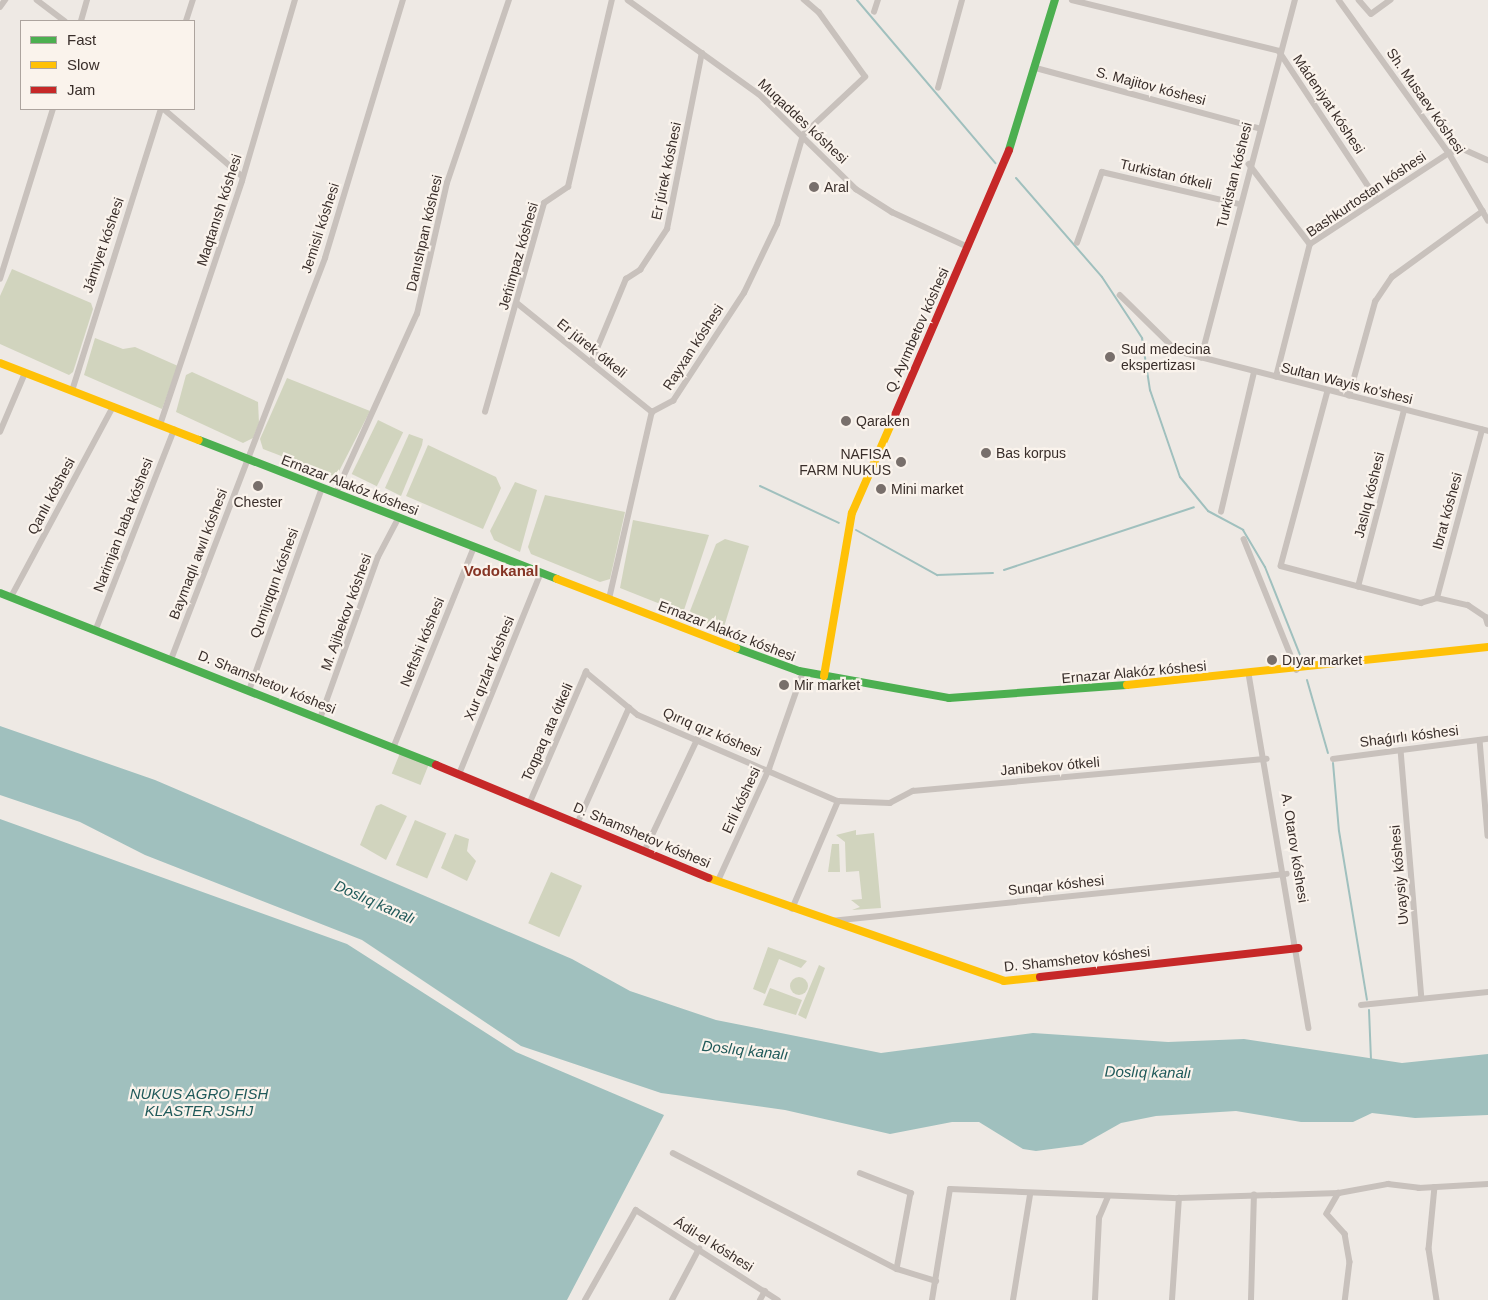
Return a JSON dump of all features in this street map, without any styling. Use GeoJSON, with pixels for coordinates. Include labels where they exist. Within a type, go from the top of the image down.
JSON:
{"type":"FeatureCollection","features":[{"type":"Feature","properties":{"kind":"street"},"geometry":{"type":"LineString","coordinates":[[0,7],[5,0]]}},
{"type":"Feature","properties":{"kind":"street"},"geometry":{"type":"LineString","coordinates":[[37,0],[64,20]]}},
{"type":"Feature","properties":{"kind":"street"},"geometry":{"type":"LineString","coordinates":[[81,20],[87,0]]}},
{"type":"Feature","properties":{"kind":"street"},"geometry":{"type":"LineString","coordinates":[[186,20],[193,0]]}},
{"type":"Feature","properties":{"kind":"street","name":"Maqtanısh kóshesi"},"geometry":{"type":"LineString","coordinates":[[160,425],[243,177],[295,0]]}},
{"type":"Feature","properties":{"kind":"street","name":"Jemisli kóshesi"},"geometry":{"type":"LineString","coordinates":[[247,459],[325,258],[403,0]]}},
{"type":"Feature","properties":{"kind":"street","name":"Danıshpan kóshesi"},"geometry":{"type":"LineString","coordinates":[[336,493],[417,314],[447,183],[509,0]]}},
{"type":"Feature","properties":{"kind":"street","name":"Jeńimpaz kóshesi"},"geometry":{"type":"LineString","coordinates":[[485,412],[544,203],[568,187],[612,0]]}},
{"type":"Feature","properties":{"kind":"street","name":"Muqaddes kóshesi"},"geometry":{"type":"LineString","coordinates":[[628,0],[760,94],[856,189],[892,212],[968,247]]}},
{"type":"Feature","properties":{"kind":"street"},"geometry":{"type":"LineString","coordinates":[[803,135],[865,77],[819,12],[804,0]]}},
{"type":"Feature","properties":{"kind":"street"},"geometry":{"type":"LineString","coordinates":[[874,12],[878,0]]}},
{"type":"Feature","properties":{"kind":"street"},"geometry":{"type":"LineString","coordinates":[[938,88],[962,0]]}},
{"type":"Feature","properties":{"kind":"street","name":"Q. Ayımbetov kóshesi"},"geometry":{"type":"LineString","coordinates":[[824,676],[852,513],[1004,165],[1036,68],[1054,0]]}},
{"type":"Feature","properties":{"kind":"street","name":"Mádeniyat kóshesi"},"geometry":{"type":"LineString","coordinates":[[1072,0],[1279,51],[1378,199]]}},
{"type":"Feature","properties":{"kind":"street","name":"Turkistan kóshesi"},"geometry":{"type":"LineString","coordinates":[[1201,358],[1258,128],[1294,0]]}},
{"type":"Feature","properties":{"kind":"street","name":"Sh. Musaev kóshesi"},"geometry":{"type":"LineString","coordinates":[[1339,0],[1449,153],[1488,220]]}},
{"type":"Feature","properties":{"kind":"street"},"geometry":{"type":"LineString","coordinates":[[1359,0],[1371,14],[1390,0]]}},
{"type":"Feature","properties":{"kind":"street","name":"Er júrek kóshesi"},"geometry":{"type":"LineString","coordinates":[[591,363],[626,278],[640,270],[667,229],[702,53]]}},
{"type":"Feature","properties":{"kind":"street","name":"S. Majitov kóshesi"},"geometry":{"type":"LineString","coordinates":[[1036,68],[1258,128]]}},
{"type":"Feature","properties":{"kind":"street"},"geometry":{"type":"LineString","coordinates":[[0,278],[54,110]]}},
{"type":"Feature","properties":{"kind":"street","name":"Jámiyet kóshesi"},"geometry":{"type":"LineString","coordinates":[[72,391],[163,110]]}},
{"type":"Feature","properties":{"kind":"street"},"geometry":{"type":"LineString","coordinates":[[164,110],[243,177]]}},
{"type":"Feature","properties":{"kind":"street","name":"Rayxan kóshesi"},"geometry":{"type":"LineString","coordinates":[[652,412],[673,401],[744,293],[777,224],[803,135]]}},
{"type":"Feature","properties":{"kind":"street"},"geometry":{"type":"LineString","coordinates":[[1449,153],[1463,149],[1488,160]]}},
{"type":"Feature","properties":{"kind":"street","name":"Bashkurtostan kóshesi"},"geometry":{"type":"LineString","coordinates":[[1276,377],[1310,244],[1449,153]]}},
{"type":"Feature","properties":{"kind":"street"},"geometry":{"type":"LineString","coordinates":[[1249,164],[1310,244]]}},
{"type":"Feature","properties":{"kind":"street","name":"Turkistan ótkeli"},"geometry":{"type":"LineString","coordinates":[[1077,243],[1102,172],[1239,204]]}},
{"type":"Feature","properties":{"kind":"street"},"geometry":{"type":"LineString","coordinates":[[1349,396],[1375,302],[1392,277],[1483,211]]}},
{"type":"Feature","properties":{"kind":"street","name":"Sultan Wayis ko'shesi"},"geometry":{"type":"LineString","coordinates":[[1120,295],[1177,351],[1485,430]]}},
{"type":"Feature","properties":{"kind":"street","name":"Er júrek ótkeli"},"geometry":{"type":"LineString","coordinates":[[517,303],[652,412]]}},
{"type":"Feature","properties":{"kind":"street","name":"Ernazar Alakóz kóshesi"},"geometry":{"type":"LineString","coordinates":[[0,363],[541,573],[803,672],[950,698],[1297,670],[1488,648]]}},
{"type":"Feature","properties":{"kind":"street"},"geometry":{"type":"LineString","coordinates":[[1221,512],[1254,372]]}},
{"type":"Feature","properties":{"kind":"street"},"geometry":{"type":"LineString","coordinates":[[0,432],[26,373]]}},
{"type":"Feature","properties":{"kind":"street"},"geometry":{"type":"LineString","coordinates":[[1328,390],[1281,566],[1420,603],[1437,598],[1468,605],[1486,617],[1488,624]]}},
{"type":"Feature","properties":{"kind":"street","name":"Qanlı kóshesi"},"geometry":{"type":"LineString","coordinates":[[11,597],[112,406]]}},
{"type":"Feature","properties":{"kind":"street","name":"Jaslıq kóshesi"},"geometry":{"type":"LineString","coordinates":[[1358,587],[1404,410]]}},
{"type":"Feature","properties":{"kind":"street"},"geometry":{"type":"LineString","coordinates":[[609,599],[652,412]]}},
{"type":"Feature","properties":{"kind":"street","name":"Narimjan baba kóshesi"},"geometry":{"type":"LineString","coordinates":[[96,629],[174,430]]}},
{"type":"Feature","properties":{"kind":"street","name":"Ibrat kóshesi"},"geometry":{"type":"LineString","coordinates":[[1437,598],[1485,430]]}},
{"type":"Feature","properties":{"kind":"street","name":"Baymaqlı awıl kóshesi"},"geometry":{"type":"LineString","coordinates":[[172,658],[247,459]]}},
{"type":"Feature","properties":{"kind":"street","name":"Qumjıqqın kóshesi"},"geometry":{"type":"LineString","coordinates":[[250,688],[322,488]]}},
{"type":"Feature","properties":{"kind":"street","name":"M. Ajibekov kóshesi"},"geometry":{"type":"LineString","coordinates":[[321,716],[378,557],[399,518]]}},
{"type":"Feature","properties":{"kind":"street"},"geometry":{"type":"LineString","coordinates":[[1244,539],[1297,670]]}},
{"type":"Feature","properties":{"kind":"street","name":"Neftshi kóshesi"},"geometry":{"type":"LineString","coordinates":[[394,746],[474,547]]}},
{"type":"Feature","properties":{"kind":"street","name":"Xur qızlar kóshesi"},"geometry":{"type":"LineString","coordinates":[[460,772],[541,573]]}},
{"type":"Feature","properties":{"kind":"street","name":"D. Shamshetov kóshesi"},"geometry":{"type":"LineString","coordinates":[[0,593],[321,716],[460,772],[718,881],[792,909],[1004,981],[1298,948]]}},
{"type":"Feature","properties":{"kind":"street","name":"Qırıq qız kóshesi"},"geometry":{"type":"LineString","coordinates":[[586,672],[629,708],[838,801]]}},
{"type":"Feature","properties":{"kind":"street","name":"Toqpaq ata ótkeli"},"geometry":{"type":"LineString","coordinates":[[530,802],[586,672]]}},
{"type":"Feature","properties":{"kind":"street","name":"Erli kóshesi"},"geometry":{"type":"LineString","coordinates":[[718,881],[769,769],[803,672]]}},
{"type":"Feature","properties":{"kind":"street","name":"A. Otarov kóshesi"},"geometry":{"type":"LineString","coordinates":[[1249,674],[1267,759],[1287,874],[1309,1028]]}},
{"type":"Feature","properties":{"kind":"street"},"geometry":{"type":"LineString","coordinates":[[578,822],[629,708]]}},
{"type":"Feature","properties":{"kind":"street"},"geometry":{"type":"LineString","coordinates":[[645,850],[698,738]]}},
{"type":"Feature","properties":{"kind":"street","name":"Shaǵırlı kóshesi"},"geometry":{"type":"LineString","coordinates":[[1333,758],[1488,739]]}},
{"type":"Feature","properties":{"kind":"street"},"geometry":{"type":"LineString","coordinates":[[1480,740],[1488,836]]}},
{"type":"Feature","properties":{"kind":"street","name":"Uvaysiy kóshesi"},"geometry":{"type":"LineString","coordinates":[[1401,750],[1422,998]]}},
{"type":"Feature","properties":{"kind":"street","name":"Janibekov ótkeli"},"geometry":{"type":"LineString","coordinates":[[838,801],[890,802],[913,791],[1267,759]]}},
{"type":"Feature","properties":{"kind":"street"},"geometry":{"type":"LineString","coordinates":[[792,909],[838,801]]}},
{"type":"Feature","properties":{"kind":"street","name":"Sunqar kóshesi"},"geometry":{"type":"LineString","coordinates":[[828,921],[1287,874]]}},
{"type":"Feature","properties":{"kind":"street"},"geometry":{"type":"LineString","coordinates":[[1361,1004],[1488,992]]}},
{"type":"Feature","properties":{"kind":"street"},"geometry":{"type":"LineString","coordinates":[[673,1153],[897,1269],[936,1281]]}},
{"type":"Feature","properties":{"kind":"street"},"geometry":{"type":"LineString","coordinates":[[860,1172],[912,1193],[897,1269]]}},
{"type":"Feature","properties":{"kind":"street"},"geometry":{"type":"LineString","coordinates":[[932,1300],[950,1189],[1030,1195],[1179,1198],[1339,1193],[1388,1184],[1435,1188],[1488,1184]]}},
{"type":"Feature","properties":{"kind":"street"},"geometry":{"type":"LineString","coordinates":[[1435,1188],[1429,1249],[1438,1300]]}},
{"type":"Feature","properties":{"kind":"street"},"geometry":{"type":"LineString","coordinates":[[1339,1193],[1327,1214],[1345,1234],[1350,1262],[1345,1300]]}},
{"type":"Feature","properties":{"kind":"street"},"geometry":{"type":"LineString","coordinates":[[1013,1300],[1030,1195]]}},
{"type":"Feature","properties":{"kind":"street"},"geometry":{"type":"LineString","coordinates":[[1251,1300],[1254,1196]]}},
{"type":"Feature","properties":{"kind":"street"},"geometry":{"type":"LineString","coordinates":[[1095,1300],[1099,1218],[1108,1198]]}},
{"type":"Feature","properties":{"kind":"street"},"geometry":{"type":"LineString","coordinates":[[1172,1300],[1179,1198]]}},
{"type":"Feature","properties":{"kind":"street","name":"Ádil-el kóshesi"},"geometry":{"type":"LineString","coordinates":[[584,1300],[636,1210],[778,1300]]}},
{"type":"Feature","properties":{"kind":"street"},"geometry":{"type":"LineString","coordinates":[[672,1300],[699,1249]]}},
{"type":"Feature","properties":{"kind":"street"},"geometry":{"type":"LineString","coordinates":[[760,1300],[765,1291]]}},
{"type":"Feature","properties":{"kind":"green space"},"geometry":{"type":"Polygon","coordinates":[[[12,269],[91,303],[93,309],[73,372],[69,375],[0,344],[0,296],[12,269]]]}},
{"type":"Feature","properties":{"kind":"green space"},"geometry":{"type":"Polygon","coordinates":[[[95,338],[123,349],[135,347],[178,366],[162,409],[84,375],[95,338]]]}},
{"type":"Feature","properties":{"kind":"green space"},"geometry":{"type":"Polygon","coordinates":[[[192,372],[258,402],[259,423],[253,438],[243,443],[176,412],[186,375],[192,372]]]}},
{"type":"Feature","properties":{"kind":"green space"},"geometry":{"type":"Polygon","coordinates":[[[287,378],[370,411],[336,477],[263,449],[260,439],[287,378]]]}},
{"type":"Feature","properties":{"kind":"green space"},"geometry":{"type":"Polygon","coordinates":[[[378,420],[403,432],[377,486],[352,474],[378,420]]]}},
{"type":"Feature","properties":{"kind":"green space"},"geometry":{"type":"Polygon","coordinates":[[[409,434],[423,439],[401,496],[385,488],[409,434]]]}},
{"type":"Feature","properties":{"kind":"green space"},"geometry":{"type":"Polygon","coordinates":[[[428,445],[496,477],[501,488],[483,529],[406,496],[428,445]]]}},
{"type":"Feature","properties":{"kind":"green space"},"geometry":{"type":"Polygon","coordinates":[[[515,482],[537,490],[520,552],[494,540],[490,531],[515,482]]]}},
{"type":"Feature","properties":{"kind":"green space"},"geometry":{"type":"Polygon","coordinates":[[[545,495],[625,512],[610,579],[600,582],[531,554],[528,547],[545,495]]]}},
{"type":"Feature","properties":{"kind":"green space"},"geometry":{"type":"Polygon","coordinates":[[[633,520],[709,535],[683,613],[620,588],[633,520]]]}},
{"type":"Feature","properties":{"kind":"green space"},"geometry":{"type":"Polygon","coordinates":[[[725,539],[749,546],[723,630],[697,620],[690,611],[716,544],[725,539]]]}},
{"type":"Feature","properties":{"kind":"green space"},"geometry":{"type":"Polygon","coordinates":[[[400,753],[429,765],[421,785],[392,773],[400,753]]]}},
{"type":"Feature","properties":{"kind":"green space"},"geometry":{"type":"Polygon","coordinates":[[[381,804],[407,816],[386,860],[360,845],[376,806],[381,804]]]}},
{"type":"Feature","properties":{"kind":"green space"},"geometry":{"type":"Polygon","coordinates":[[[415,820],[446,833],[427,878],[396,865],[415,820]]]}},
{"type":"Feature","properties":{"kind":"green space"},"geometry":{"type":"Polygon","coordinates":[[[856,830],[856,835],[874,833],[881,908],[852,910],[860,907],[851,900],[862,899],[859,871],[846,872],[845,842],[836,835],[856,830]]]}},
{"type":"Feature","properties":{"kind":"green space"},"geometry":{"type":"Polygon","coordinates":[[[455,834],[469,839],[467,851],[476,861],[467,881],[441,868],[455,834]]]}},
{"type":"Feature","properties":{"kind":"green space"},"geometry":{"type":"Polygon","coordinates":[[[832,844],[839,844],[840,872],[828,872],[832,844]]]}},
{"type":"Feature","properties":{"kind":"green space"},"geometry":{"type":"Polygon","coordinates":[[[551,872],[582,886],[559,937],[528,923],[551,872]]]}},
{"type":"Feature","properties":{"kind":"green space"},"geometry":{"type":"Polygon","coordinates":[[[768,947],[807,961],[801,968],[779,959],[765,994],[753,989],[768,947]]]}},
{"type":"Feature","properties":{"kind":"green space"},"geometry":{"type":"Polygon","coordinates":[[[819,965],[825,968],[806,1019],[798,1015],[819,965]]]}},
{"type":"Feature","properties":{"kind":"green space"},"geometry":{"type":"Polygon","coordinates":[[[799,977],[805,980],[808,986],[805,992],[799,995],[793,992],[790,986],[793,980],[799,977]]]}},
{"type":"Feature","properties":{"kind":"green space"},"geometry":{"type":"Polygon","coordinates":[[[770,988],[802,1000],[796,1015],[763,1005],[770,988]]]}},
{"type":"Feature","properties":{"kind":"water","name":"Doslıq kanalı"},"geometry":{"type":"Polygon","coordinates":[[[0,726],[155,780],[572,959],[630,991],[716,1020],[881,1053],[1033,1033],[1168,1042],[1244,1039],[1402,1063],[1488,1054],[1488,1115],[1415,1118],[1372,1113],[1353,1122],[1301,1122],[1236,1111],[1156,1116],[1121,1123],[1082,1145],[1036,1151],[1023,1149],[979,1122],[952,1122],[890,1134],[785,1110],[661,1093],[521,1046],[362,940],[145,855],[80,822],[0,795],[0,726]]]}},
{"type":"Feature","properties":{"kind":"water","name":"NUKUS AGRO FISH KLASTER JSHJ"},"geometry":{"type":"Polygon","coordinates":[[[0,819],[347,944],[516,1052],[664,1115],[567,1300],[0,1300],[0,819]]]}},
{"type":"Feature","properties":{"kind":"waterway"},"geometry":{"type":"LineString","coordinates":[[857,0],[995,163]]}},
{"type":"Feature","properties":{"kind":"waterway"},"geometry":{"type":"LineString","coordinates":[[1016,178],[1102,277],[1142,338],[1150,390],[1180,477],[1208,511],[1243,530],[1265,567],[1302,660]]}},
{"type":"Feature","properties":{"kind":"waterway"},"geometry":{"type":"LineString","coordinates":[[760,486],[839,523]]}},
{"type":"Feature","properties":{"kind":"waterway"},"geometry":{"type":"LineString","coordinates":[[1004,570],[1194,507]]}},
{"type":"Feature","properties":{"kind":"waterway"},"geometry":{"type":"LineString","coordinates":[[856,530],[937,575],[993,573]]}},
{"type":"Feature","properties":{"kind":"waterway"},"geometry":{"type":"LineString","coordinates":[[1307,680],[1328,753]]}},
{"type":"Feature","properties":{"kind":"waterway"},"geometry":{"type":"LineString","coordinates":[[1333,763],[1339,831],[1367,1000]]}},
{"type":"Feature","properties":{"kind":"waterway"},"geometry":{"type":"LineString","coordinates":[[1369,1010],[1371,1059]]}},
{"type":"Feature","properties":{"kind":"traffic: fast"},"geometry":{"type":"LineString","coordinates":[[1009,150],[1055,0]]}},
{"type":"Feature","properties":{"kind":"traffic: fast"},"geometry":{"type":"LineString","coordinates":[[199,440],[557,579]]}},
{"type":"Feature","properties":{"kind":"traffic: fast"},"geometry":{"type":"LineString","coordinates":[[0,593],[436,765]]}},
{"type":"Feature","properties":{"kind":"traffic: fast"},"geometry":{"type":"LineString","coordinates":[[736,648],[799,671],[949,698],[1127,685]]}},
{"type":"Feature","properties":{"kind":"traffic: slow"},"geometry":{"type":"LineString","coordinates":[[0,363],[199,440]]}},
{"type":"Feature","properties":{"kind":"traffic: slow"},"geometry":{"type":"LineString","coordinates":[[824,676],[852,513],[895,415]]}},
{"type":"Feature","properties":{"kind":"traffic: slow"},"geometry":{"type":"LineString","coordinates":[[557,579],[736,648]]}},
{"type":"Feature","properties":{"kind":"traffic: slow"},"geometry":{"type":"LineString","coordinates":[[1127,685],[1488,647]]}},
{"type":"Feature","properties":{"kind":"traffic: slow"},"geometry":{"type":"LineString","coordinates":[[709,878],[1004,981],[1040,977]]}},
{"type":"Feature","properties":{"kind":"traffic: jam"},"geometry":{"type":"LineString","coordinates":[[895,415],[1009,150]]}},
{"type":"Feature","properties":{"kind":"traffic: jam"},"geometry":{"type":"LineString","coordinates":[[436,765],[709,878]]}},
{"type":"Feature","properties":{"kind":"traffic: jam"},"geometry":{"type":"LineString","coordinates":[[1040,977],[1298,948]]}},
{"type":"Feature","properties":{"kind":"place","name":"Aral"},"geometry":{"type":"Point","coordinates":[814,187]}},
{"type":"Feature","properties":{"kind":"place","name":"Sud medecina ekspertizası"},"geometry":{"type":"Point","coordinates":[1110,357]}},
{"type":"Feature","properties":{"kind":"place","name":"Qaraken"},"geometry":{"type":"Point","coordinates":[846,421]}},
{"type":"Feature","properties":{"kind":"place","name":"Bas korpus"},"geometry":{"type":"Point","coordinates":[986,453]}},
{"type":"Feature","properties":{"kind":"place","name":"NAFISA FARM NUKUS"},"geometry":{"type":"Point","coordinates":[901,462]}},
{"type":"Feature","properties":{"kind":"place","name":"Chester"},"geometry":{"type":"Point","coordinates":[258,486]}},
{"type":"Feature","properties":{"kind":"place","name":"Mini market"},"geometry":{"type":"Point","coordinates":[881,489]}},
{"type":"Feature","properties":{"kind":"place","name":"Dıyar market"},"geometry":{"type":"Point","coordinates":[1272,660]}},
{"type":"Feature","properties":{"kind":"place","name":"Mir market"},"geometry":{"type":"Point","coordinates":[784,685]}},
{"type":"Feature","properties":{"kind":"district","name":"Vodokanal"},"geometry":{"type":"Point","coordinates":[501,571]}}]}
